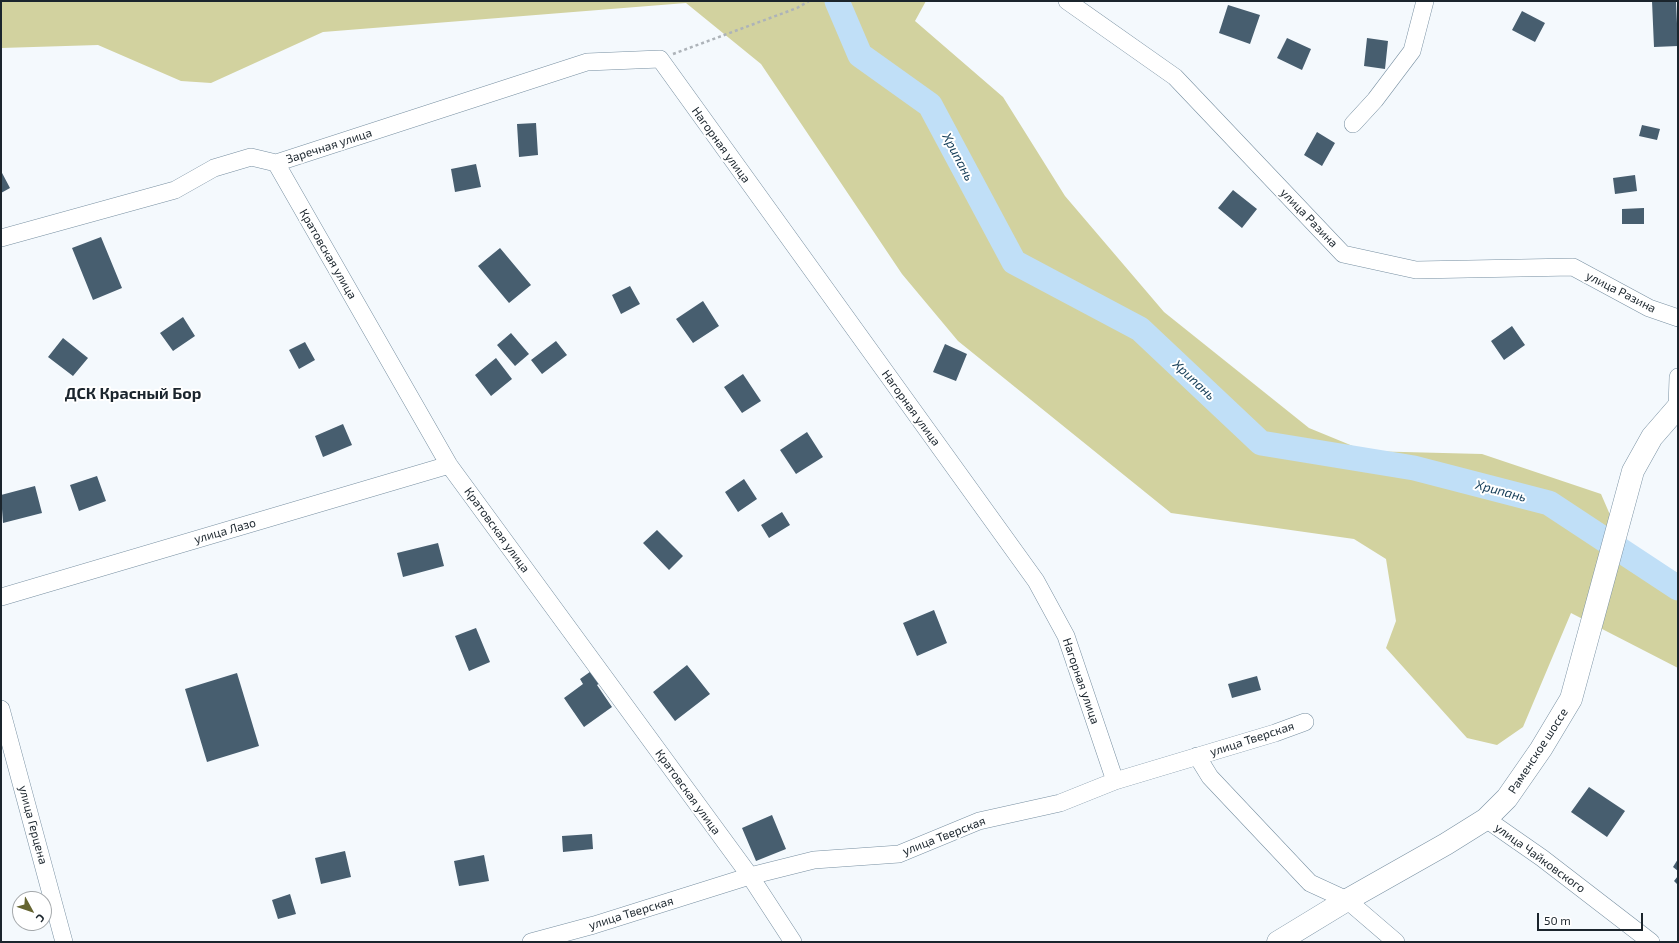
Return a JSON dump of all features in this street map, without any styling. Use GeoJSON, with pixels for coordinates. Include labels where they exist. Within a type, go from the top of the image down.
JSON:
{"type":"FeatureCollection","features":[{"type":"Feature","properties":{"kind":"main road","name":"Раменское шоссе"},"geometry":{"type":"LineString","coordinates":[[1278,942],[1486,819],[1507,798],[1541,749],[1571,699],[1633,471],[1652,437],[1678,408]]}},
{"type":"Feature","properties":{"kind":"street","name":"улица Разина"},"geometry":{"type":"LineString","coordinates":[[1067,1],[1175,77],[1343,254],[1416,270],[1573,267],[1649,308],[1678,318]]}},
{"type":"Feature","properties":{"kind":"street"},"geometry":{"type":"LineString","coordinates":[[1353,124],[1375,100],[1412,51],[1425,1]]}},
{"type":"Feature","properties":{"kind":"street","name":"Заречная улица"},"geometry":{"type":"LineString","coordinates":[[1,238],[175,190],[214,168],[251,157],[276,163],[587,62],[660,59]]}},
{"type":"Feature","properties":{"kind":"street","name":"Нагорная улица"},"geometry":{"type":"LineString","coordinates":[[660,59],[1036,581],[1066,636],[1115,781]]}},
{"type":"Feature","properties":{"kind":"street","name":"Кратовская улица"},"geometry":{"type":"LineString","coordinates":[[276,163],[449,465],[750,876],[793,942]]}},
{"type":"Feature","properties":{"kind":"street"},"geometry":{"type":"LineString","coordinates":[[1678,377],[1678,408]]}},
{"type":"Feature","properties":{"kind":"street","name":"улица Лазо"},"geometry":{"type":"LineString","coordinates":[[1,597],[449,465]]}},
{"type":"Feature","properties":{"kind":"street","name":"улица Герцена"},"geometry":{"type":"LineString","coordinates":[[1,709],[64,942]]}},
{"type":"Feature","properties":{"kind":"street","name":"улица Тверская"},"geometry":{"type":"LineString","coordinates":[[532,942],[594,925],[750,876],[814,860],[899,854],[979,822],[1060,803],[1115,781],[1275,733],[1306,722]]}},
{"type":"Feature","properties":{"kind":"street"},"geometry":{"type":"LineString","coordinates":[[1197,756],[1210,777],[1310,883],[1347,900],[1396,942]]}},
{"type":"Feature","properties":{"kind":"street","name":"улица Чайковского"},"geometry":{"type":"LineString","coordinates":[[1486,819],[1542,858],[1651,942]]}},
{"type":"Feature","properties":{"kind":"path"},"geometry":{"type":"LineString","coordinates":[[660,59],[797,8],[809,1]]}},
{"type":"Feature","properties":{"kind":"green space"},"geometry":{"type":"Polygon","coordinates":[[[1,1],[926,1],[915,21],[1003,97],[1065,196],[1164,312],[1309,428],[1365,451],[1482,454],[1601,494],[1624,547],[1678,573],[1678,668],[1571,613],[1523,727],[1497,745],[1467,738],[1386,648],[1396,621],[1386,559],[1354,539],[1171,513],[958,341],[902,274],[761,64],[686,3],[323,32],[211,83],[181,81],[98,45],[1,48],[1,1]]]}},
{"type":"Feature","properties":{"kind":"building"},"geometry":{"type":"Polygon","coordinates":[[[1652,1],[1676,1],[1678,46],[1654,47],[1652,1]]]}},
{"type":"Feature","properties":{"kind":"building"},"geometry":{"type":"Polygon","coordinates":[[[1228,5],[1260,15],[1250,44],[1219,33],[1228,5]]]}},
{"type":"Feature","properties":{"kind":"building"},"geometry":{"type":"Polygon","coordinates":[[[1522,11],[1545,23],[1535,42],[1512,30],[1522,11]]]}},
{"type":"Feature","properties":{"kind":"building"},"geometry":{"type":"Polygon","coordinates":[[[1287,38],[1311,49],[1302,70],[1277,58],[1287,38]]]}},
{"type":"Feature","properties":{"kind":"building"},"geometry":{"type":"Polygon","coordinates":[[[1367,38],[1388,41],[1385,69],[1364,66],[1367,38]]]}},
{"type":"Feature","properties":{"kind":"building"},"geometry":{"type":"Polygon","coordinates":[[[536,123],[538,155],[519,157],[517,124],[536,123]]]}},
{"type":"Feature","properties":{"kind":"building"},"geometry":{"type":"Polygon","coordinates":[[[1642,125],[1660,129],[1657,140],[1639,136],[1642,125]]]}},
{"type":"Feature","properties":{"kind":"building"},"geometry":{"type":"Polygon","coordinates":[[[1317,132],[1335,143],[1322,166],[1304,155],[1317,132]]]}},
{"type":"Feature","properties":{"kind":"building"},"geometry":{"type":"Polygon","coordinates":[[[476,164],[481,187],[455,192],[451,169],[476,164]]]}},
{"type":"Feature","properties":{"kind":"building"},"geometry":{"type":"Polygon","coordinates":[[[1,171],[10,188],[1,193],[1,171]]]}},
{"type":"Feature","properties":{"kind":"building"},"geometry":{"type":"Polygon","coordinates":[[[1635,175],[1637,191],[1615,194],[1613,178],[1635,175]]]}},
{"type":"Feature","properties":{"kind":"building"},"geometry":{"type":"Polygon","coordinates":[[[1233,190],[1257,209],[1242,228],[1218,208],[1233,190]]]}},
{"type":"Feature","properties":{"kind":"building"},"geometry":{"type":"Polygon","coordinates":[[[1644,208],[1644,224],[1622,224],[1622,209],[1644,208]]]}},
{"type":"Feature","properties":{"kind":"building"},"geometry":{"type":"Polygon","coordinates":[[[101,237],[122,288],[93,300],[72,248],[101,237]]]}},
{"type":"Feature","properties":{"kind":"building"},"geometry":{"type":"Polygon","coordinates":[[[500,248],[531,285],[509,303],[478,266],[500,248]]]}},
{"type":"Feature","properties":{"kind":"building"},"geometry":{"type":"Polygon","coordinates":[[[630,286],[640,304],[621,314],[612,295],[630,286]]]}},
{"type":"Feature","properties":{"kind":"building"},"geometry":{"type":"Polygon","coordinates":[[[703,301],[719,326],[693,343],[676,319],[703,301]]]}},
{"type":"Feature","properties":{"kind":"building"},"geometry":{"type":"Polygon","coordinates":[[[183,317],[195,336],[173,351],[160,333],[183,317]]]}},
{"type":"Feature","properties":{"kind":"building"},"geometry":{"type":"Polygon","coordinates":[[[1512,326],[1525,345],[1504,360],[1491,341],[1512,326]]]}},
{"type":"Feature","properties":{"kind":"building"},"geometry":{"type":"Polygon","coordinates":[[[511,333],[529,354],[515,366],[497,345],[511,333]]]}},
{"type":"Feature","properties":{"kind":"building"},"geometry":{"type":"Polygon","coordinates":[[[63,338],[88,358],[73,376],[48,357],[63,338]]]}},
{"type":"Feature","properties":{"kind":"building"},"geometry":{"type":"Polygon","coordinates":[[[556,341],[567,355],[542,374],[531,360],[556,341]]]}},
{"type":"Feature","properties":{"kind":"building"},"geometry":{"type":"Polygon","coordinates":[[[305,342],[315,360],[299,369],[289,350],[305,342]]]}},
{"type":"Feature","properties":{"kind":"building"},"geometry":{"type":"Polygon","coordinates":[[[945,344],[967,354],[956,381],[933,372],[945,344]]]}},
{"type":"Feature","properties":{"kind":"building"},"geometry":{"type":"Polygon","coordinates":[[[496,358],[512,379],[491,396],[475,375],[496,358]]]}},
{"type":"Feature","properties":{"kind":"building"},"geometry":{"type":"Polygon","coordinates":[[[743,374],[761,401],[742,413],[724,387],[743,374]]]}},
{"type":"Feature","properties":{"kind":"building"},"geometry":{"type":"Polygon","coordinates":[[[343,424],[352,445],[323,457],[315,436],[343,424]]]}},
{"type":"Feature","properties":{"kind":"building"},"geometry":{"type":"Polygon","coordinates":[[[807,432],[823,457],[796,474],[780,450],[807,432]]]}},
{"type":"Feature","properties":{"kind":"building"},"geometry":{"type":"Polygon","coordinates":[[[97,476],[106,501],[79,511],[70,485],[97,476]]]}},
{"type":"Feature","properties":{"kind":"building"},"geometry":{"type":"Polygon","coordinates":[[[744,479],[757,499],[738,512],[725,492],[744,479]]]}},
{"type":"Feature","properties":{"kind":"building"},"geometry":{"type":"Polygon","coordinates":[[[35,486],[42,513],[3,523],[1,495],[35,486]]]}},
{"type":"Feature","properties":{"kind":"building"},"geometry":{"type":"Polygon","coordinates":[[[782,512],[790,525],[769,538],[761,525],[782,512]]]}},
{"type":"Feature","properties":{"kind":"building"},"geometry":{"type":"Polygon","coordinates":[[[657,530],[683,556],[669,570],[643,543],[657,530]]]}},
{"type":"Feature","properties":{"kind":"building"},"geometry":{"type":"Polygon","coordinates":[[[438,543],[444,566],[403,577],[397,553],[438,543]]]}},
{"type":"Feature","properties":{"kind":"building"},"geometry":{"type":"Polygon","coordinates":[[[934,610],[947,643],[917,656],[903,623],[934,610]]]}},
{"type":"Feature","properties":{"kind":"building"},"geometry":{"type":"Polygon","coordinates":[[[476,628],[490,662],[469,671],[455,636],[476,628]]]}},
{"type":"Feature","properties":{"kind":"building"},"geometry":{"type":"Polygon","coordinates":[[[687,665],[710,694],[675,721],[653,692],[687,665]]]}},
{"type":"Feature","properties":{"kind":"building"},"geometry":{"type":"Polygon","coordinates":[[[594,669],[603,681],[597,685],[612,707],[584,727],[564,698],[583,684],[580,679],[594,669]]]}},
{"type":"Feature","properties":{"kind":"building"},"geometry":{"type":"Polygon","coordinates":[[[237,673],[259,746],[207,762],[185,689],[237,673]]]}},
{"type":"Feature","properties":{"kind":"building"},"geometry":{"type":"Polygon","coordinates":[[[1257,676],[1261,690],[1232,698],[1228,684],[1257,676]]]}},
{"type":"Feature","properties":{"kind":"building"},"geometry":{"type":"Polygon","coordinates":[[[1589,787],[1625,811],[1607,837],[1571,812],[1589,787]]]}},
{"type":"Feature","properties":{"kind":"building"},"geometry":{"type":"Polygon","coordinates":[[[772,815],[786,849],[756,861],[742,828],[772,815]]]}},
{"type":"Feature","properties":{"kind":"building"},"geometry":{"type":"Polygon","coordinates":[[[592,834],[593,849],[563,852],[562,836],[592,834]]]}},
{"type":"Feature","properties":{"kind":"building"},"geometry":{"type":"Polygon","coordinates":[[[345,851],[351,877],[321,884],[315,858],[345,851]]]}},
{"type":"Feature","properties":{"kind":"building"},"geometry":{"type":"Polygon","coordinates":[[[484,855],[489,881],[459,886],[454,861],[484,855]]]}},
{"type":"Feature","properties":{"kind":"building"},"geometry":{"type":"Polygon","coordinates":[[[1678,859],[1678,871],[1673,867],[1678,859]]]}},
{"type":"Feature","properties":{"kind":"building"},"geometry":{"type":"Polygon","coordinates":[[[1678,876],[1678,885],[1674,881],[1678,876]]]}},
{"type":"Feature","properties":{"kind":"building"},"geometry":{"type":"Polygon","coordinates":[[[290,894],[296,914],[278,919],[272,900],[290,894]]]}},
{"type":"Feature","properties":{"kind":"waterway","name":"Хрипань"},"geometry":{"type":"LineString","coordinates":[[837,1],[860,55],[930,105],[1014,262],[1140,329],[1261,443],[1414,468],[1549,503],[1678,588]]}},
{"type":"Feature","properties":{"kind":"district","name":"ДСК Красный Бор"},"geometry":{"type":"Point","coordinates":[133,394]}}]}
